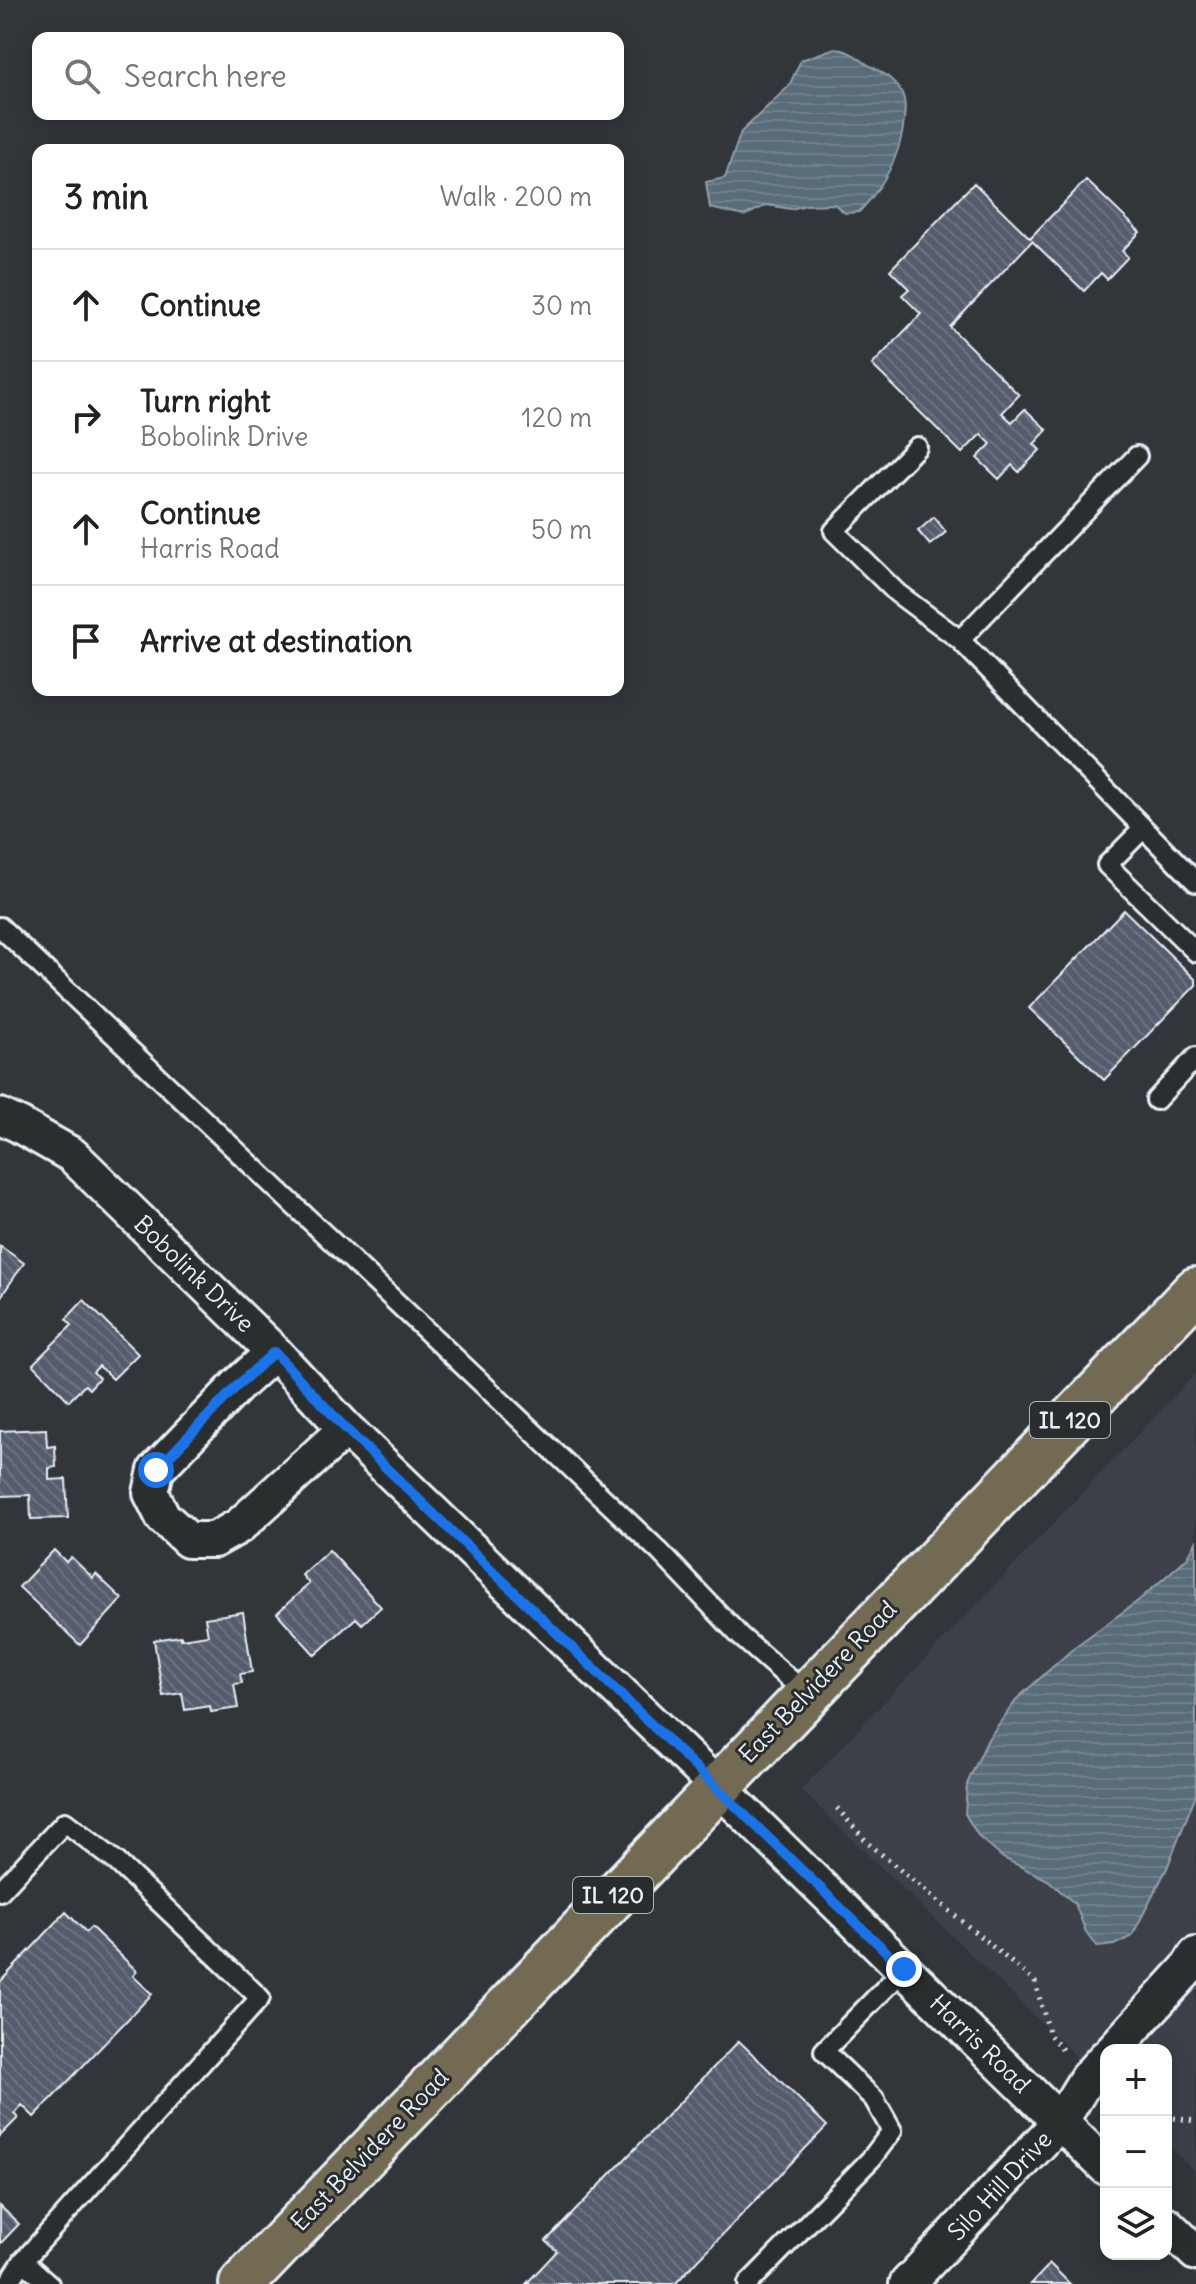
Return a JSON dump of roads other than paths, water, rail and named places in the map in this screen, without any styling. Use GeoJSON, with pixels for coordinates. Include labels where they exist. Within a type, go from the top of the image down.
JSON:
{"type":"FeatureCollection","features":[{"type":"Feature","properties":{"kind":"main road","name":"East Belvidere Road"},"geometry":{"type":"LineString","coordinates":[[242,2284],[1196,1290]]}},
{"type":"Feature","properties":{"kind":"street","name":"Bobolink Drive"},"geometry":{"type":"LineString","coordinates":[[0,1116],[72,1155],[274,1352],[346,1429],[717,1786]]}},
{"type":"Feature","properties":{"kind":"street"},"geometry":{"type":"LineString","coordinates":[[274,1352],[156,1470],[151,1493],[163,1517],[188,1540],[214,1540],[239,1526],[346,1429]]}},
{"type":"Feature","properties":{"kind":"street","name":"Harris Road"},"geometry":{"type":"LineString","coordinates":[[717,1786],[1100,2161]]}},
{"type":"Feature","properties":{"kind":"street"},"geometry":{"type":"LineString","coordinates":[[1118,2044],[1188,1968],[1196,1955]]}},
{"type":"Feature","properties":{"kind":"street","name":"Silo Hill Drive"},"geometry":{"type":"LineString","coordinates":[[907,2284],[1060,2122],[1096,2068]]}},
{"type":"Feature","properties":{"kind":"street"},"geometry":{"type":"LineString","coordinates":[[1172,2230],[1196,2253]]}},
{"type":"Feature","properties":{"kind":"lane"},"geometry":{"type":"LineString","coordinates":[[917,447],[834,531],[897,593],[960,640],[1196,882]]}},
{"type":"Feature","properties":{"kind":"lane"},"geometry":{"type":"LineString","coordinates":[[960,640],[1137,456]]}},
{"type":"Feature","properties":{"kind":"lane"},"geometry":{"type":"LineString","coordinates":[[1143,829],[1107,865],[1196,952]]}},
{"type":"Feature","properties":{"kind":"lane"},"geometry":{"type":"LineString","coordinates":[[0,927],[660,1552],[740,1636],[807,1694]]}},
{"type":"Feature","properties":{"kind":"lane"},"geometry":{"type":"LineString","coordinates":[[1156,1100],[1196,1057]]}},
{"type":"Feature","properties":{"kind":"lane"},"geometry":{"type":"LineString","coordinates":[[0,1891],[65,1822],[117,1862],[260,1998],[23,2261],[8,2284]]}},
{"type":"Feature","properties":{"kind":"lane"},"geometry":{"type":"LineString","coordinates":[[748,2284],[871,2159],[892,2131],[874,2099],[824,2051],[904,1969]]}},
{"type":"Feature","properties":{"kind":"lane"},"geometry":{"type":"LineString","coordinates":[[23,2261],[49,2284]]}},
{"type":"Feature","properties":{"kind":"water"},"geometry":{"type":"Polygon","coordinates":[[[835,48],[852,54],[885,75],[897,85],[904,100],[902,133],[895,158],[868,202],[859,212],[845,213],[834,204],[791,209],[767,205],[744,216],[710,208],[706,182],[725,178],[741,132],[789,86],[801,60],[835,48]]]}},
{"type":"Feature","properties":{"kind":"water"},"geometry":{"type":"Polygon","coordinates":[[[1196,1542],[1196,1794],[1167,1868],[1132,1936],[1114,1945],[1098,1947],[1086,1932],[1075,1904],[1048,1880],[1003,1858],[979,1837],[965,1814],[967,1784],[988,1739],[1018,1698],[1076,1646],[1138,1601],[1187,1558],[1196,1542]]]}}]}
